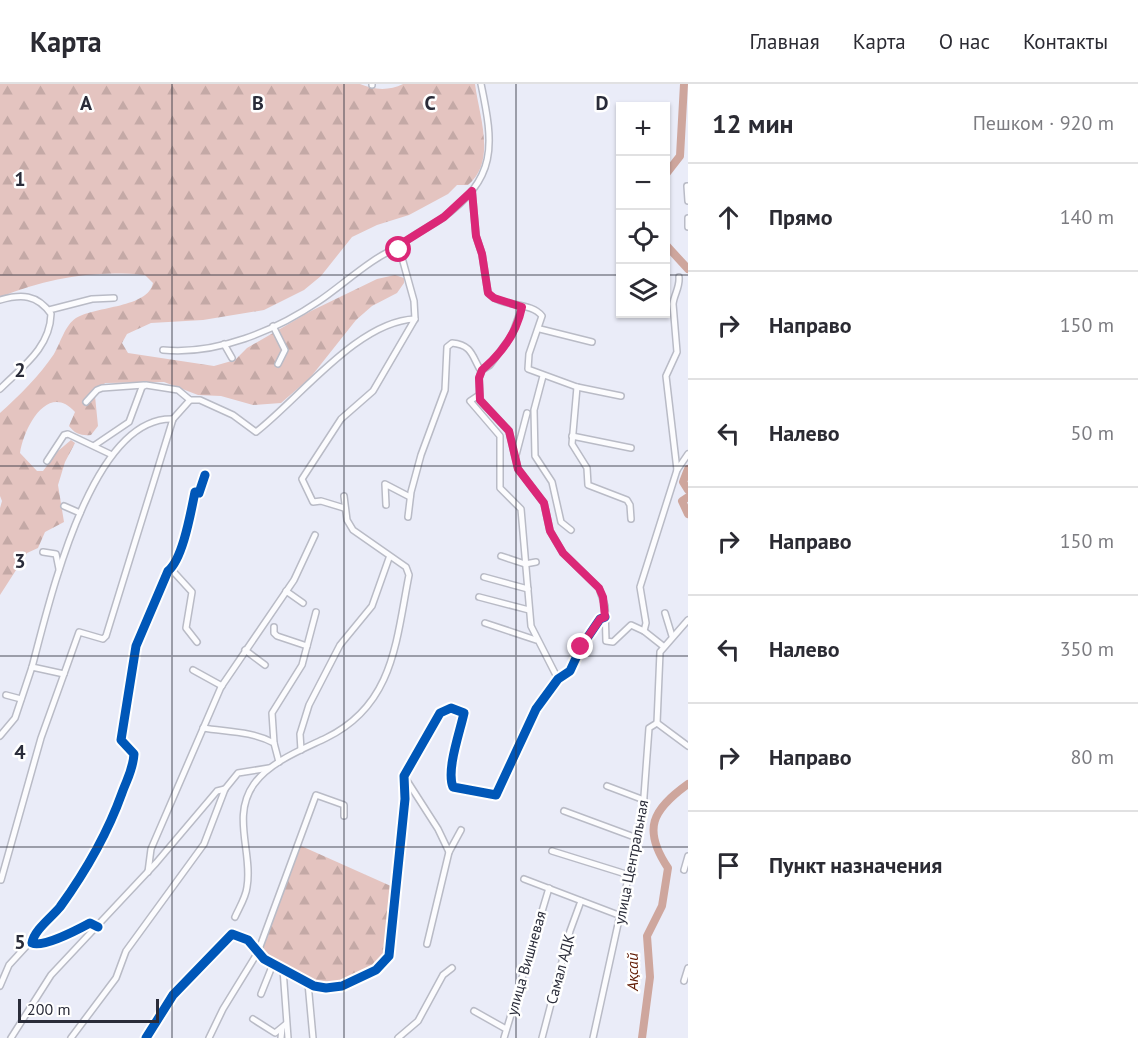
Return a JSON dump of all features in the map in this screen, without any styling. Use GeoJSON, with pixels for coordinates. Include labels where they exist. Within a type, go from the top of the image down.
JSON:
{"type":"FeatureCollection","features":[{"type":"Feature","properties":{"kind":"street"},"geometry":{"type":"LineString","coordinates":[[163,350],[189,351],[224,344],[273,326],[320,301],[336,287],[444,217],[472,191],[485,168],[491,145],[481,84]]}},
{"type":"Feature","properties":{"kind":"street"},"geometry":{"type":"LineString","coordinates":[[687,186],[688,201]]}},
{"type":"Feature","properties":{"kind":"street"},"geometry":{"type":"LineString","coordinates":[[472,191],[476,236],[482,254],[488,293],[494,298],[540,313],[540,329],[527,367],[543,376],[578,387],[621,396]]}},
{"type":"Feature","properties":{"kind":"street"},"geometry":{"type":"LineString","coordinates":[[688,218],[688,227]]}},
{"type":"Feature","properties":{"kind":"street"},"geometry":{"type":"LineString","coordinates":[[344,508],[321,501],[313,502],[302,479],[341,419],[373,391],[415,319],[414,300],[397,249]]}},
{"type":"Feature","properties":{"kind":"street"},"geometry":{"type":"LineString","coordinates":[[677,470],[666,376],[677,352],[673,304],[674,297],[680,289],[679,277]]}},
{"type":"Feature","properties":{"kind":"street"},"geometry":{"type":"LineString","coordinates":[[0,300],[16,296],[31,296],[49,310],[50,325],[38,351],[0,389]]}},
{"type":"Feature","properties":{"kind":"street"},"geometry":{"type":"LineString","coordinates":[[49,310],[92,299],[114,298]]}},
{"type":"Feature","properties":{"kind":"street"},"geometry":{"type":"LineString","coordinates":[[481,371],[490,365],[512,335],[522,307]]}},
{"type":"Feature","properties":{"kind":"street"},"geometry":{"type":"LineString","coordinates":[[86,402],[97,390],[142,385],[178,390],[190,400],[200,400],[233,415],[256,432],[292,402],[332,360],[401,319],[415,319]]}},
{"type":"Feature","properties":{"kind":"street"},"geometry":{"type":"LineString","coordinates":[[273,326],[285,351],[278,364]]}},
{"type":"Feature","properties":{"kind":"street"},"geometry":{"type":"LineString","coordinates":[[540,329],[592,342]]}},
{"type":"Feature","properties":{"kind":"street"},"geometry":{"type":"LineString","coordinates":[[408,517],[410,497],[424,444],[445,390],[447,347],[453,343],[466,346],[476,357],[481,371],[479,395],[487,411],[507,427],[518,469],[544,503],[550,531],[563,553],[599,588],[603,597],[604,638],[610,642],[631,625],[644,631],[663,646]]}},
{"type":"Feature","properties":{"kind":"street"},"geometry":{"type":"LineString","coordinates":[[224,344],[232,358]]}},
{"type":"Feature","properties":{"kind":"street"},"geometry":{"type":"LineString","coordinates":[[543,376],[534,410],[535,456],[545,467],[552,482],[561,522],[572,530]]}},
{"type":"Feature","properties":{"kind":"street"},"geometry":{"type":"LineString","coordinates":[[95,445],[129,422],[142,385]]}},
{"type":"Feature","properties":{"kind":"street"},"geometry":{"type":"LineString","coordinates":[[578,387],[572,444],[588,471],[588,484],[627,500],[630,505],[631,519]]}},
{"type":"Feature","properties":{"kind":"street"},"geometry":{"type":"LineString","coordinates":[[479,395],[470,401],[500,436],[500,488],[521,509],[529,610],[536,640],[558,679]]}},
{"type":"Feature","properties":{"kind":"street"},"geometry":{"type":"LineString","coordinates":[[1,880],[41,738],[79,632],[101,638],[106,636],[173,419],[190,400]]}},
{"type":"Feature","properties":{"kind":"street"},"geometry":{"type":"LineString","coordinates":[[515,456],[527,413]]}},
{"type":"Feature","properties":{"kind":"street"},"geometry":{"type":"LineString","coordinates":[[0,736],[15,718],[80,513],[110,454],[151,422],[173,419]]}},
{"type":"Feature","properties":{"kind":"street"},"geometry":{"type":"LineString","coordinates":[[47,461],[64,435],[72,435],[110,454]]}},
{"type":"Feature","properties":{"kind":"street"},"geometry":{"type":"LineString","coordinates":[[572,436],[631,448]]}},
{"type":"Feature","properties":{"kind":"street"},"geometry":{"type":"LineString","coordinates":[[644,631],[646,623],[640,587],[677,470],[688,454]]}},
{"type":"Feature","properties":{"kind":"street"},"geometry":{"type":"LineString","coordinates":[[120,752],[136,646],[184,538],[195,492],[199,493],[205,474]]}},
{"type":"Feature","properties":{"kind":"street"},"geometry":{"type":"LineString","coordinates":[[386,506],[385,484],[410,497]]}},
{"type":"Feature","properties":{"kind":"street"},"geometry":{"type":"LineString","coordinates":[[235,917],[247,888],[243,812],[253,786],[269,768],[338,732],[361,713],[378,693],[386,678],[409,575],[406,567],[389,558],[353,530],[346,520],[344,496]]}},
{"type":"Feature","properties":{"kind":"street"},"geometry":{"type":"LineString","coordinates":[[64,506],[80,513]]}},
{"type":"Feature","properties":{"kind":"street"},"geometry":{"type":"LineString","coordinates":[[148,872],[151,849],[222,686],[300,570],[315,535]]}},
{"type":"Feature","properties":{"kind":"street"},"geometry":{"type":"LineString","coordinates":[[43,552],[56,554],[60,574]]}},
{"type":"Feature","properties":{"kind":"street"},"geometry":{"type":"LineString","coordinates":[[501,556],[525,564],[536,562]]}},
{"type":"Feature","properties":{"kind":"street"},"geometry":{"type":"LineString","coordinates":[[301,750],[300,734],[309,705],[340,645],[372,606],[389,558]]}},
{"type":"Feature","properties":{"kind":"street"},"geometry":{"type":"LineString","coordinates":[[171,569],[192,592],[186,628],[197,642]]}},
{"type":"Feature","properties":{"kind":"street"},"geometry":{"type":"LineString","coordinates":[[484,577],[528,589]]}},
{"type":"Feature","properties":{"kind":"street"},"geometry":{"type":"LineString","coordinates":[[286,591],[303,603]]}},
{"type":"Feature","properties":{"kind":"street"},"geometry":{"type":"LineString","coordinates":[[479,597],[529,610]]}},
{"type":"Feature","properties":{"kind":"street"},"geometry":{"type":"LineString","coordinates":[[279,762],[274,743],[272,713],[302,665],[316,612]]}},
{"type":"Feature","properties":{"kind":"street"},"geometry":{"type":"LineString","coordinates":[[665,613],[672,636]]}},
{"type":"Feature","properties":{"kind":"street"},"geometry":{"type":"LineString","coordinates":[[146,1038],[173,995],[232,934],[248,940],[257,954],[273,964],[308,983],[326,988],[342,986],[376,970],[388,956],[405,800],[404,776],[440,713],[443,710],[455,709],[464,713],[454,757],[452,784],[457,790],[496,795],[530,719],[558,679],[570,671],[581,647],[600,619],[605,617]]}},
{"type":"Feature","properties":{"kind":"street"},"geometry":{"type":"LineString","coordinates":[[687,744],[657,723],[658,662],[663,646],[688,620]]}},
{"type":"Feature","properties":{"kind":"street"},"geometry":{"type":"LineString","coordinates":[[485,623],[536,640]]}},
{"type":"Feature","properties":{"kind":"street"},"geometry":{"type":"LineString","coordinates":[[274,627],[274,633],[277,636],[307,646]]}},
{"type":"Feature","properties":{"kind":"street"},"geometry":{"type":"LineString","coordinates":[[245,650],[265,665]]}},
{"type":"Feature","properties":{"kind":"street"},"geometry":{"type":"LineString","coordinates":[[32,667],[64,674]]}},
{"type":"Feature","properties":{"kind":"street"},"geometry":{"type":"LineString","coordinates":[[193,670],[222,686]]}},
{"type":"Feature","properties":{"kind":"street"},"geometry":{"type":"LineString","coordinates":[[6,695],[21,699]]}},
{"type":"Feature","properties":{"kind":"street","name":"улица Центральная"},"geometry":{"type":"LineString","coordinates":[[593,1038],[621,916],[644,800],[649,728],[657,723]]}},
{"type":"Feature","properties":{"kind":"street"},"geometry":{"type":"LineString","coordinates":[[203,728],[239,730],[274,743]]}},
{"type":"Feature","properties":{"kind":"street"},"geometry":{"type":"LineString","coordinates":[[34,942],[78,881],[106,833],[134,766],[134,754],[122,743]]}},
{"type":"Feature","properties":{"kind":"street"},"geometry":{"type":"LineString","coordinates":[[71,1038],[116,978],[126,951],[204,844],[225,789],[238,773],[269,768]]}},
{"type":"Feature","properties":{"kind":"street"},"geometry":{"type":"LineString","coordinates":[[404,776],[438,829],[449,852]]}},
{"type":"Feature","properties":{"kind":"street"},"geometry":{"type":"LineString","coordinates":[[607,786],[644,800]]}},
{"type":"Feature","properties":{"kind":"street"},"geometry":{"type":"LineString","coordinates":[[11,1038],[51,975],[148,872],[217,791],[225,789]]}},
{"type":"Feature","properties":{"kind":"street"},"geometry":{"type":"LineString","coordinates":[[209,1038],[223,1009],[257,954],[316,795],[344,805],[344,816]]}},
{"type":"Feature","properties":{"kind":"street"},"geometry":{"type":"LineString","coordinates":[[564,811],[637,838]]}},
{"type":"Feature","properties":{"kind":"street"},"geometry":{"type":"LineString","coordinates":[[426,944],[449,852],[461,830]]}},
{"type":"Feature","properties":{"kind":"street"},"geometry":{"type":"LineString","coordinates":[[552,851],[629,875]]}},
{"type":"Feature","properties":{"kind":"street"},"geometry":{"type":"LineString","coordinates":[[684,870],[688,856]]}},
{"type":"Feature","properties":{"kind":"street"},"geometry":{"type":"LineString","coordinates":[[524,879],[621,916]]}},
{"type":"Feature","properties":{"kind":"street","name":"улица Вишневая"},"geometry":{"type":"LineString","coordinates":[[504,1038],[549,888]]}},
{"type":"Feature","properties":{"kind":"street","name":"Самал АДК"},"geometry":{"type":"LineString","coordinates":[[542,1038],[570,931],[581,901]]}},
{"type":"Feature","properties":{"kind":"street"},"geometry":{"type":"LineString","coordinates":[[0,986],[9,964],[34,942],[73,934],[90,923],[98,927]]}},
{"type":"Feature","properties":{"kind":"street"},"geometry":{"type":"LineString","coordinates":[[261,994],[273,964]]}},
{"type":"Feature","properties":{"kind":"street"},"geometry":{"type":"LineString","coordinates":[[398,1038],[418,1021],[443,975],[452,968]]}},
{"type":"Feature","properties":{"kind":"street"},"geometry":{"type":"LineString","coordinates":[[684,981],[688,968]]}},
{"type":"Feature","properties":{"kind":"street"},"geometry":{"type":"LineString","coordinates":[[283,969],[288,1038]]}},
{"type":"Feature","properties":{"kind":"street"},"geometry":{"type":"LineString","coordinates":[[308,983],[313,1038]]}},
{"type":"Feature","properties":{"kind":"street"},"geometry":{"type":"LineString","coordinates":[[474,1011],[506,1029]]}},
{"type":"Feature","properties":{"kind":"street"},"geometry":{"type":"LineString","coordinates":[[253,1019],[272,1032],[282,1029]]}},
{"type":"Feature","properties":{"kind":"street"},"geometry":{"type":"LineString","coordinates":[[281,1038],[286,1022]]}},
{"type":"Feature","properties":{"kind":"green space"},"geometry":{"type":"Polygon","coordinates":[[[0,84],[360,84],[382,89],[403,84],[475,84],[484,151],[477,175],[468,185],[457,185],[448,194],[409,215],[377,225],[352,237],[321,276],[304,290],[264,310],[203,320],[151,323],[127,334],[122,343],[128,353],[214,366],[235,360],[247,348],[311,311],[377,279],[395,275],[404,278],[404,283],[397,293],[372,306],[356,320],[310,378],[281,403],[253,405],[221,396],[198,395],[164,382],[105,383],[95,396],[98,426],[91,435],[79,434],[69,426],[75,412],[65,404],[56,402],[47,405],[39,412],[26,431],[20,453],[37,471],[43,471],[58,451],[71,440],[75,443],[65,462],[58,485],[64,522],[45,532],[38,548],[27,553],[0,595],[0,508],[2,501],[0,496],[0,413],[42,370],[54,354],[72,321],[85,314],[132,302],[149,291],[153,283],[145,275],[89,275],[54,280],[0,297],[0,84]]]}},
{"type":"Feature","properties":{"kind":"green space"},"geometry":{"type":"Polygon","coordinates":[[[299,845],[393,887],[385,953],[378,964],[368,972],[342,984],[317,984],[265,957],[261,952],[299,845]]]}},
{"type":"Feature","properties":{"kind":"waterway","name":"Ақсай"},"geometry":{"type":"LineString","coordinates":[[670,169],[680,156],[684,84]]}},
{"type":"Feature","properties":{"kind":"waterway","name":"Ақсай"},"geometry":{"type":"LineString","coordinates":[[670,249],[688,269]]}},
{"type":"Feature","properties":{"kind":"waterway","name":"Ақсай"},"geometry":{"type":"LineString","coordinates":[[688,469],[683,482],[688,490]]}},
{"type":"Feature","properties":{"kind":"waterway","name":"Ақсай"},"geometry":{"type":"LineString","coordinates":[[688,497],[682,501],[688,514]]}},
{"type":"Feature","properties":{"kind":"waterway","name":"Ақсай"},"geometry":{"type":"LineString","coordinates":[[642,1038],[650,977],[647,936],[662,906],[668,868],[655,842],[653,831],[659,812],[676,793],[688,784]]}},
{"type":"Feature","properties":{"kind":"cycle path"},"geometry":{"type":"LineString","coordinates":[[98,927],[90,923],[44,943],[32,943],[36,933],[60,907],[79,880],[103,838],[130,774],[134,754],[121,740],[136,646],[168,571],[178,556],[186,534],[195,492],[199,493],[205,475]]}},
{"type":"Feature","properties":{"kind":"cycle path"},"geometry":{"type":"LineString","coordinates":[[146,1038],[173,995],[232,934],[248,940],[264,959],[314,986],[326,988],[342,986],[376,970],[389,956],[405,799],[404,776],[440,713],[451,708],[464,713],[452,761],[453,787],[496,795],[536,709],[558,679],[570,671],[581,647],[600,619],[605,617]]}},
{"type":"Feature","properties":{"kind":"route"},"geometry":{"type":"LineString","coordinates":[[399,250],[404,242],[444,217],[472,191],[477,226],[476,236],[482,254],[488,293],[494,298],[522,307],[512,335],[490,365],[482,370],[479,378],[480,400],[487,411],[507,427],[512,438],[518,469],[539,493],[544,503],[550,531],[563,553],[584,571],[599,588],[603,597],[605,617],[600,619],[581,647]]}}]}
